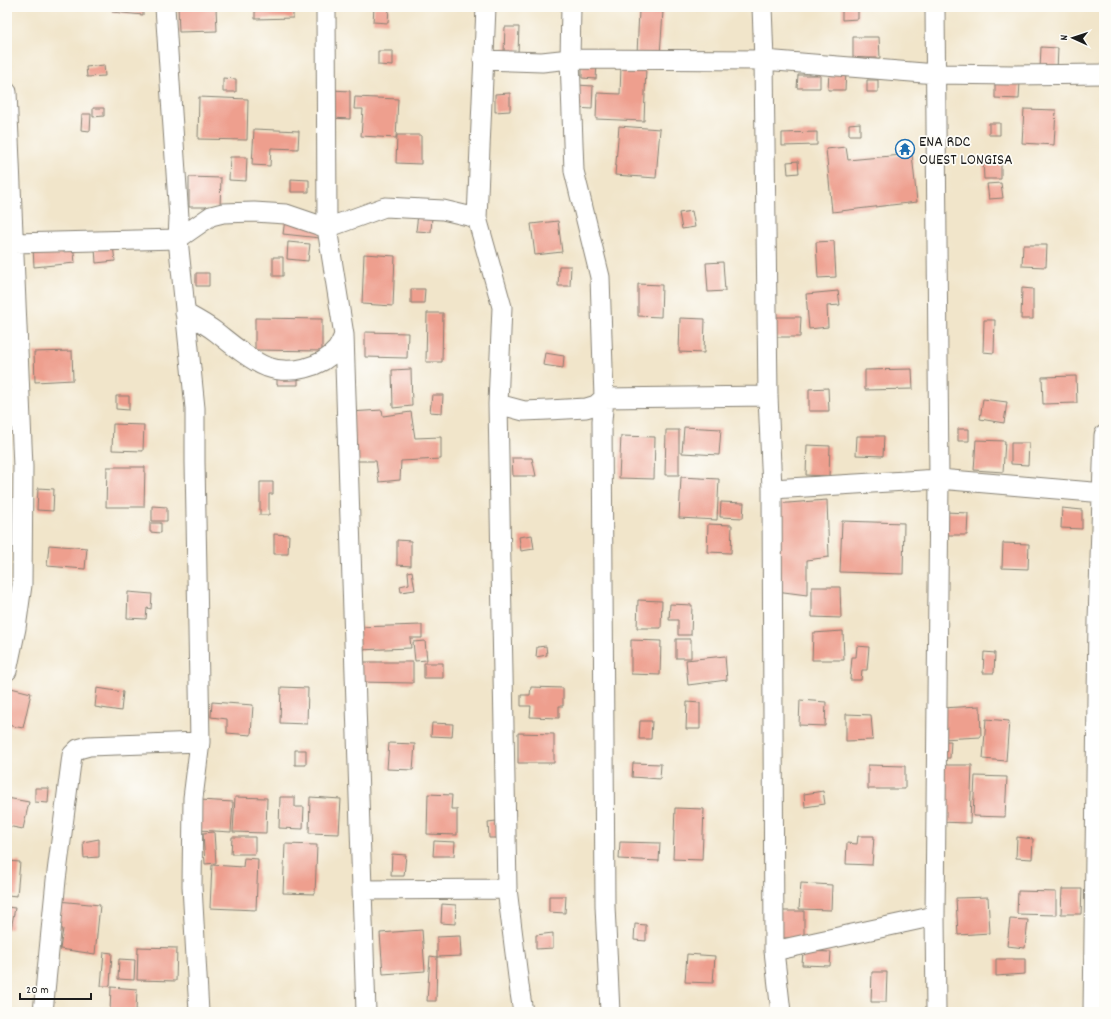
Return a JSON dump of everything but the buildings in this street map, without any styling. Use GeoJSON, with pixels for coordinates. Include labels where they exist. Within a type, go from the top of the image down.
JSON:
{"type":"FeatureCollection","features":[{"type":"Feature","properties":{"kind":"street"},"geometry":{"type":"LineString","coordinates":[[165,7],[179,218],[178,239],[195,408],[200,742],[193,798],[192,886],[199,1012]]}},
{"type":"Feature","properties":{"kind":"street"},"geometry":{"type":"LineString","coordinates":[[326,7],[327,228],[344,335],[366,1012]]}},
{"type":"Feature","properties":{"kind":"street"},"geometry":{"type":"LineString","coordinates":[[486,7],[476,218],[502,307],[498,404],[508,890],[523,1012]]}},
{"type":"Feature","properties":{"kind":"street"},"geometry":{"type":"LineString","coordinates":[[571,7],[570,59],[574,171],[600,277],[604,398],[602,421],[605,882],[610,1012]]}},
{"type":"Feature","properties":{"kind":"street"},"geometry":{"type":"LineString","coordinates":[[762,7],[768,396],[772,489],[774,951],[781,1012]]}},
{"type":"Feature","properties":{"kind":"street"},"geometry":{"type":"LineString","coordinates":[[935,7],[939,479],[936,1012]]}},
{"type":"Feature","properties":{"kind":"street"},"geometry":{"type":"LineString","coordinates":[[483,60],[542,62],[570,59],[764,60],[936,74],[1104,74]]}},
{"type":"Feature","properties":{"kind":"street"},"geometry":{"type":"LineString","coordinates":[[7,92],[14,244],[14,442],[22,585],[16,628],[7,671]]}},
{"type":"Feature","properties":{"kind":"street"},"geometry":{"type":"LineString","coordinates":[[14,244],[178,239],[211,216],[223,213],[254,212],[286,214],[327,228],[385,207],[443,210],[476,218]]}},
{"type":"Feature","properties":{"kind":"street"},"geometry":{"type":"LineString","coordinates":[[185,312],[266,367],[285,371],[306,368],[322,362],[337,348],[344,335]]}},
{"type":"Feature","properties":{"kind":"street"},"geometry":{"type":"LineString","coordinates":[[498,404],[524,411],[586,408],[596,405],[604,398],[768,396]]}},
{"type":"Feature","properties":{"kind":"street"},"geometry":{"type":"LineString","coordinates":[[1093,1012],[1098,620],[1104,435]]}},
{"type":"Feature","properties":{"kind":"street"},"geometry":{"type":"LineString","coordinates":[[772,489],[939,479],[1103,493]]}},
{"type":"Feature","properties":{"kind":"street"},"geometry":{"type":"LineString","coordinates":[[43,1012],[56,880],[72,755],[78,749],[89,746],[200,742]]}},
{"type":"Feature","properties":{"kind":"street"},"geometry":{"type":"LineString","coordinates":[[362,890],[508,890]]}},
{"type":"Feature","properties":{"kind":"street"},"geometry":{"type":"LineString","coordinates":[[774,951],[936,916]]}},
{"type":"Feature","properties":{"kind":"place","name":"ENA RDC OUEST LONGISA"},"geometry":{"type":"Point","coordinates":[905,149]}}]}
